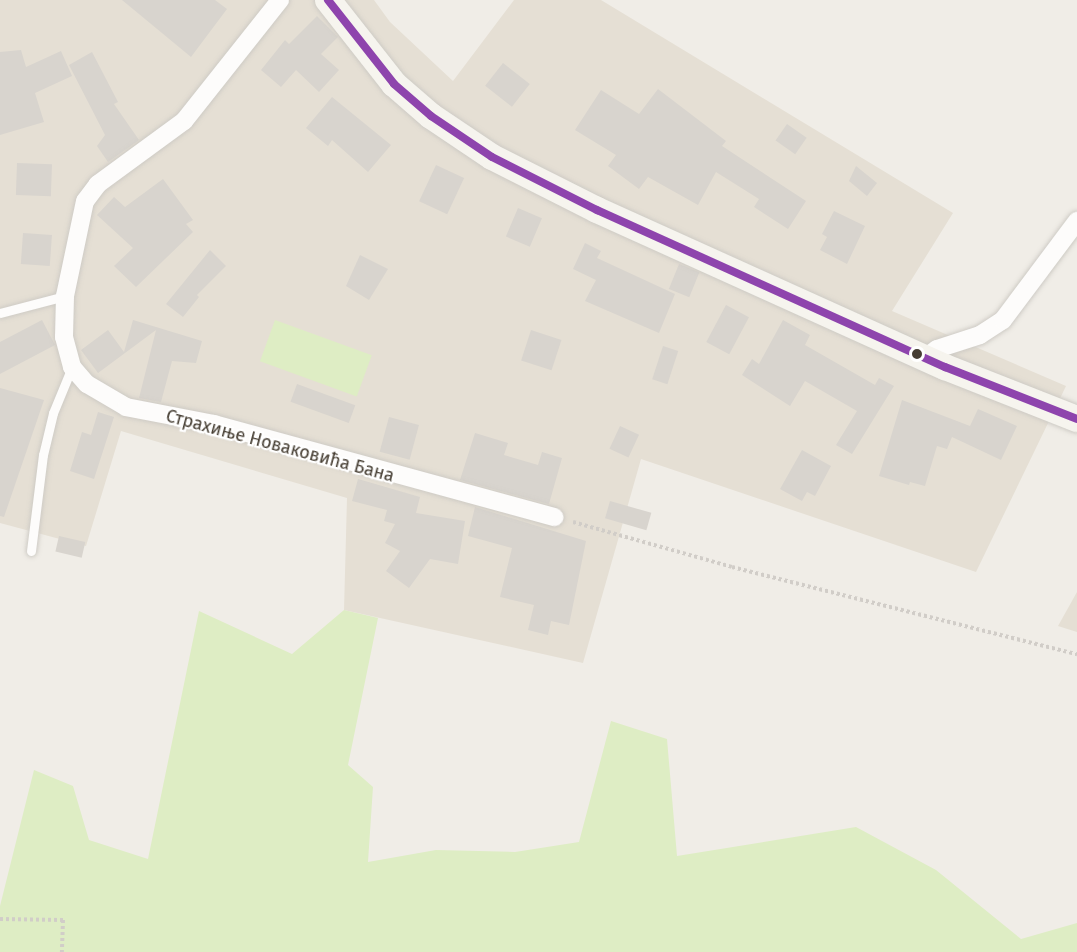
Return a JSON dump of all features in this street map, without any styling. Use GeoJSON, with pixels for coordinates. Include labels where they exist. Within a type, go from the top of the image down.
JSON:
{"type":"FeatureCollection","features":[{"type":"Feature","properties":{"kind":"main road"},"geometry":{"type":"LineString","coordinates":[[328,0],[394,84],[475,148],[588,205],[925,358],[1077,419]]}},
{"type":"Feature","properties":{"kind":"street"},"geometry":{"type":"LineString","coordinates":[[72,367],[64,337],[65,296],[82,210],[90,193],[184,121],[280,0]]}},
{"type":"Feature","properties":{"kind":"street"},"geometry":{"type":"LineString","coordinates":[[925,358],[937,350],[980,335],[1003,320],[1077,221]]}},
{"type":"Feature","properties":{"kind":"street","name":"Страхиње Новаковића Бана"},"geometry":{"type":"LineString","coordinates":[[72,367],[87,384],[126,407],[214,424],[555,517]]}},
{"type":"Feature","properties":{"kind":"lane"},"geometry":{"type":"LineString","coordinates":[[0,313],[65,296]]}},
{"type":"Feature","properties":{"kind":"lane"},"geometry":{"type":"LineString","coordinates":[[31,551],[43,455],[53,413],[72,367]]}},
{"type":"Feature","properties":{"kind":"path"},"geometry":{"type":"LineString","coordinates":[[555,517],[732,567],[1077,654]]}},
{"type":"Feature","properties":{"kind":"path"},"geometry":{"type":"LineString","coordinates":[[0,919],[63,920],[62,952]]}},
{"type":"Feature","properties":{"kind":"shaded area"},"geometry":{"type":"Polygon","coordinates":[[[0,0],[374,0],[390,22],[453,81],[514,0],[601,0],[953,213],[892,311],[1066,386],[976,572],[641,459],[583,663],[344,610],[347,498],[121,431],[86,546],[0,523],[0,0]]]}},
{"type":"Feature","properties":{"kind":"shaded area"},"geometry":{"type":"Polygon","coordinates":[[[1077,592],[1077,632],[1058,626],[1077,592]]]}},
{"type":"Feature","properties":{"kind":"green space"},"geometry":{"type":"Polygon","coordinates":[[[275,320],[372,355],[357,397],[260,361],[275,320]]]}},
{"type":"Feature","properties":{"kind":"green space"},"geometry":{"type":"Polygon","coordinates":[[[344,610],[378,618],[348,765],[373,787],[368,862],[436,850],[515,852],[579,842],[611,721],[667,739],[677,856],[856,827],[936,870],[1021,939],[1077,923],[1077,952],[0,952],[0,906],[34,770],[73,786],[89,840],[148,859],[199,611],[292,654],[344,610]]]}},
{"type":"Feature","properties":{"kind":"building"},"geometry":{"type":"Polygon","coordinates":[[[122,0],[215,0],[227,9],[191,57],[122,0]]]}},
{"type":"Feature","properties":{"kind":"building"},"geometry":{"type":"Polygon","coordinates":[[[317,16],[338,37],[321,54],[339,70],[319,92],[296,70],[281,87],[261,70],[285,40],[289,44],[317,16]]]}},
{"type":"Feature","properties":{"kind":"building"},"geometry":{"type":"Polygon","coordinates":[[[21,50],[26,67],[61,51],[72,76],[35,93],[44,122],[0,135],[0,52],[21,50]]]}},
{"type":"Feature","properties":{"kind":"building"},"geometry":{"type":"Polygon","coordinates":[[[92,52],[118,102],[114,104],[139,140],[108,162],[97,146],[105,135],[69,65],[92,52]]]}},
{"type":"Feature","properties":{"kind":"building"},"geometry":{"type":"Polygon","coordinates":[[[503,63],[530,84],[512,107],[485,86],[503,63]]]}},
{"type":"Feature","properties":{"kind":"building"},"geometry":{"type":"Polygon","coordinates":[[[658,89],[726,141],[722,146],[806,201],[788,229],[754,207],[759,199],[716,172],[698,205],[648,177],[639,189],[608,166],[616,155],[575,130],[601,90],[639,114],[658,89]]]}},
{"type":"Feature","properties":{"kind":"building"},"geometry":{"type":"Polygon","coordinates":[[[332,97],[391,145],[368,172],[332,140],[328,146],[306,128],[332,97]]]}},
{"type":"Feature","properties":{"kind":"building"},"geometry":{"type":"Polygon","coordinates":[[[787,124],[807,138],[795,154],[776,140],[787,124]]]}},
{"type":"Feature","properties":{"kind":"building"},"geometry":{"type":"Polygon","coordinates":[[[17,163],[52,164],[51,196],[16,195],[17,163]]]}},
{"type":"Feature","properties":{"kind":"building"},"geometry":{"type":"Polygon","coordinates":[[[436,165],[464,178],[447,214],[419,201],[436,165]]]}},
{"type":"Feature","properties":{"kind":"building"},"geometry":{"type":"Polygon","coordinates":[[[856,166],[877,183],[867,196],[849,181],[856,166]]]}},
{"type":"Feature","properties":{"kind":"building"},"geometry":{"type":"Polygon","coordinates":[[[163,179],[193,220],[186,224],[193,232],[136,287],[114,266],[133,248],[97,215],[114,197],[125,207],[163,179]]]}},
{"type":"Feature","properties":{"kind":"building"},"geometry":{"type":"Polygon","coordinates":[[[518,208],[542,218],[530,247],[506,237],[518,208]]]}},
{"type":"Feature","properties":{"kind":"building"},"geometry":{"type":"Polygon","coordinates":[[[834,211],[865,226],[847,264],[820,250],[827,237],[822,234],[834,211]]]}},
{"type":"Feature","properties":{"kind":"building"},"geometry":{"type":"Polygon","coordinates":[[[23,233],[52,235],[50,266],[21,264],[23,233]]]}},
{"type":"Feature","properties":{"kind":"building"},"geometry":{"type":"Polygon","coordinates":[[[585,243],[601,251],[597,258],[675,294],[659,333],[585,301],[596,280],[573,269],[585,243]]]}},
{"type":"Feature","properties":{"kind":"building"},"geometry":{"type":"Polygon","coordinates":[[[210,250],[226,266],[197,295],[199,297],[183,317],[166,304],[210,250]]]}},
{"type":"Feature","properties":{"kind":"building"},"geometry":{"type":"Polygon","coordinates":[[[360,255],[388,269],[369,300],[346,286],[360,255]]]}},
{"type":"Feature","properties":{"kind":"building"},"geometry":{"type":"Polygon","coordinates":[[[679,264],[699,272],[689,297],[669,289],[679,264]]]}},
{"type":"Feature","properties":{"kind":"building"},"geometry":{"type":"Polygon","coordinates":[[[726,305],[749,317],[729,354],[706,342],[726,305]]]}},
{"type":"Feature","properties":{"kind":"building"},"geometry":{"type":"Polygon","coordinates":[[[42,320],[55,345],[0,374],[0,342],[42,320]]]}},
{"type":"Feature","properties":{"kind":"building"},"geometry":{"type":"Polygon","coordinates":[[[133,320],[202,341],[196,363],[172,361],[161,402],[139,398],[156,330],[98,373],[81,350],[108,330],[124,352],[133,320]]]}},
{"type":"Feature","properties":{"kind":"building"},"geometry":{"type":"Polygon","coordinates":[[[783,320],[810,335],[805,345],[875,385],[879,378],[894,386],[852,454],[836,445],[857,411],[805,381],[790,406],[742,375],[752,359],[759,364],[783,320]]]}},
{"type":"Feature","properties":{"kind":"building"},"geometry":{"type":"Polygon","coordinates":[[[531,330],[561,340],[552,370],[521,360],[531,330]]]}},
{"type":"Feature","properties":{"kind":"building"},"geometry":{"type":"Polygon","coordinates":[[[663,346],[678,351],[667,384],[652,379],[663,346]]]}},
{"type":"Feature","properties":{"kind":"building"},"geometry":{"type":"Polygon","coordinates":[[[297,384],[355,405],[349,423],[291,402],[297,384]]]}},
{"type":"Feature","properties":{"kind":"building"},"geometry":{"type":"Polygon","coordinates":[[[0,388],[44,400],[4,517],[0,516],[0,388]]]}},
{"type":"Feature","properties":{"kind":"building"},"geometry":{"type":"Polygon","coordinates":[[[902,400],[970,426],[978,409],[1017,426],[1001,460],[952,437],[947,449],[937,446],[925,486],[910,482],[909,485],[879,476],[902,400]]]}},
{"type":"Feature","properties":{"kind":"building"},"geometry":{"type":"Polygon","coordinates":[[[98,412],[114,417],[94,479],[70,471],[82,432],[91,435],[98,412]]]}},
{"type":"Feature","properties":{"kind":"building"},"geometry":{"type":"Polygon","coordinates":[[[389,417],[419,425],[410,460],[380,452],[389,417]]]}},
{"type":"Feature","properties":{"kind":"building"},"geometry":{"type":"Polygon","coordinates":[[[620,426],[639,435],[628,458],[609,449],[620,426]]]}},
{"type":"Feature","properties":{"kind":"building"},"geometry":{"type":"Polygon","coordinates":[[[475,433],[508,443],[504,455],[538,465],[542,452],[562,458],[549,504],[460,480],[475,433]]]}},
{"type":"Feature","properties":{"kind":"building"},"geometry":{"type":"Polygon","coordinates":[[[802,450],[831,466],[815,496],[807,492],[802,501],[780,489],[802,450]]]}},
{"type":"Feature","properties":{"kind":"building"},"geometry":{"type":"Polygon","coordinates":[[[358,479],[420,497],[416,513],[465,521],[458,564],[430,559],[409,588],[386,571],[400,551],[385,543],[395,524],[384,521],[387,510],[352,501],[358,479]]]}},
{"type":"Feature","properties":{"kind":"building"},"geometry":{"type":"Polygon","coordinates":[[[610,501],[651,513],[646,530],[605,518],[610,501]]]}},
{"type":"Feature","properties":{"kind":"building"},"geometry":{"type":"Polygon","coordinates":[[[475,507],[586,541],[569,625],[551,621],[548,635],[528,630],[534,605],[500,597],[512,548],[468,536],[475,507]]]}},
{"type":"Feature","properties":{"kind":"building"},"geometry":{"type":"Polygon","coordinates":[[[59,536],[85,542],[82,558],[55,552],[59,536]]]}},
{"type":"Feature","properties":{"kind":"transit line"},"geometry":{"type":"LineString","coordinates":[[328,0],[394,84],[431,116],[492,157],[597,210],[945,367],[1077,419]]}}]}
